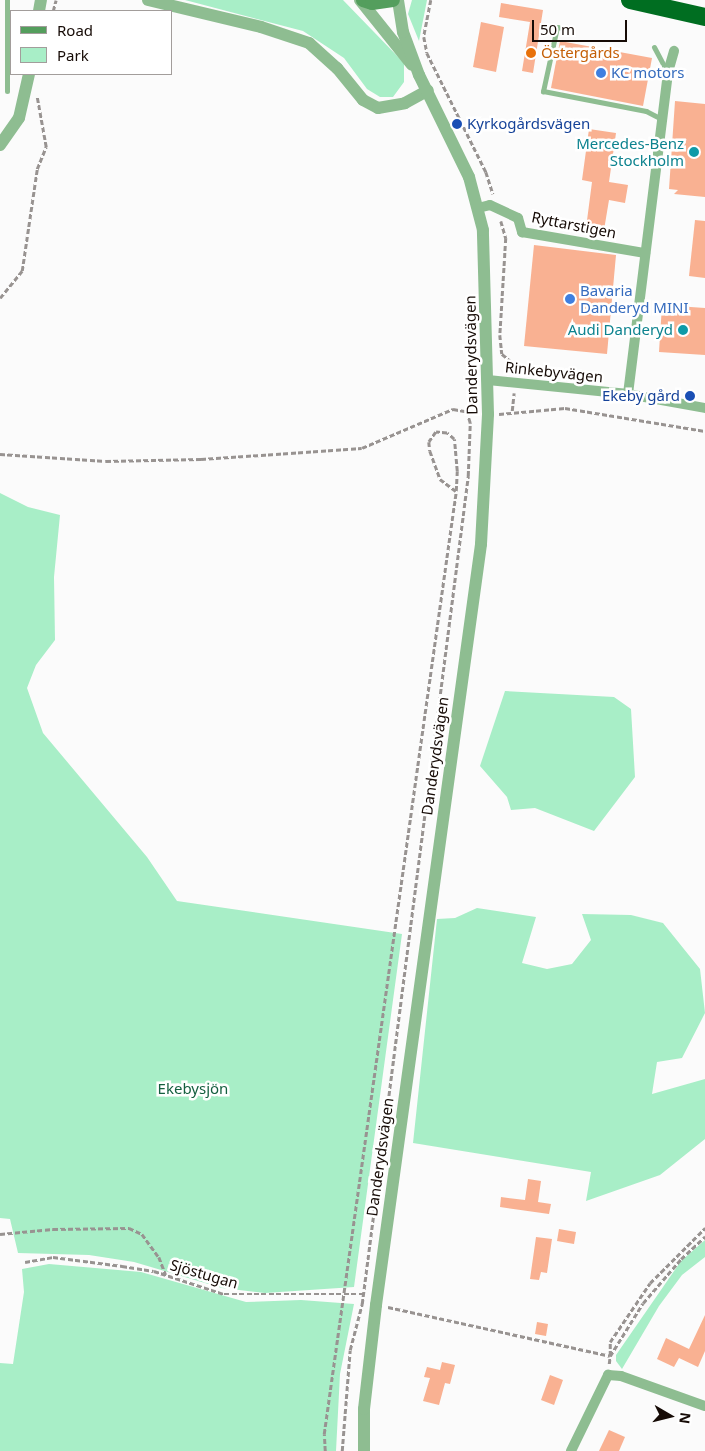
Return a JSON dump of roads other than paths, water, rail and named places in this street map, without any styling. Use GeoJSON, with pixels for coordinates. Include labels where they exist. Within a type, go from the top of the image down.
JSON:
{"type":"FeatureCollection","features":[{"type":"Feature","properties":{"kind":"highway"},"geometry":{"type":"LineString","coordinates":[[630,0],[705,17]]}},
{"type":"Feature","properties":{"kind":"main road"},"geometry":{"type":"LineString","coordinates":[[362,0],[372,3],[393,0]]}},
{"type":"Feature","properties":{"kind":"street"},"geometry":{"type":"LineString","coordinates":[[148,0],[261,27],[309,43],[337,68],[363,100],[378,108],[405,103],[428,90]]}},
{"type":"Feature","properties":{"kind":"street","name":"Danderydsvägen"},"geometry":{"type":"LineString","coordinates":[[362,0],[420,75]]}},
{"type":"Feature","properties":{"kind":"street","name":"Danderydsvägen"},"geometry":{"type":"LineString","coordinates":[[364,1451],[364,1409],[377,1300],[481,544],[487,465],[487,272],[478,208],[469,177],[420,75],[404,32],[398,0]]}},
{"type":"Feature","properties":{"kind":"street"},"geometry":{"type":"LineString","coordinates":[[628,394],[668,72],[674,51]]}},
{"type":"Feature","properties":{"kind":"street"},"geometry":{"type":"LineString","coordinates":[[0,145],[19,118],[29,75]]}},
{"type":"Feature","properties":{"kind":"street","name":"Ryttarstigen"},"geometry":{"type":"LineString","coordinates":[[478,208],[490,204],[518,218],[522,232],[645,253]]}},
{"type":"Feature","properties":{"kind":"street","name":"Rinkebyvägen"},"geometry":{"type":"LineString","coordinates":[[488,380],[628,394],[705,408]]}},
{"type":"Feature","properties":{"kind":"street"},"geometry":{"type":"LineString","coordinates":[[571,1451],[608,1375],[621,1376],[705,1406]]}},
{"type":"Feature","properties":{"kind":"lane"},"geometry":{"type":"LineString","coordinates":[[7,0],[9,38],[7,91]]}},
{"type":"Feature","properties":{"kind":"lane"},"geometry":{"type":"LineString","coordinates":[[563,28],[557,27],[543,91],[646,111],[662,119]]}},
{"type":"Feature","properties":{"kind":"lane"},"geometry":{"type":"LineString","coordinates":[[654,47],[668,72]]}},
{"type":"Feature","properties":{"kind":"place","name":"Östergårds"},"geometry":{"type":"Point","coordinates":[531,53]}},
{"type":"Feature","properties":{"kind":"place","name":"KC motors"},"geometry":{"type":"Point","coordinates":[601,73]}},
{"type":"Feature","properties":{"kind":"place","name":"Kyrkogårdsvägen"},"geometry":{"type":"Point","coordinates":[457,124]}},
{"type":"Feature","properties":{"kind":"place","name":"Mercedes-Benz Stockholm"},"geometry":{"type":"Point","coordinates":[694,152]}},
{"type":"Feature","properties":{"kind":"place","name":"Bavaria Danderyd MINI"},"geometry":{"type":"Point","coordinates":[570,299]}},
{"type":"Feature","properties":{"kind":"place","name":"Audi Danderyd"},"geometry":{"type":"Point","coordinates":[683,330]}},
{"type":"Feature","properties":{"kind":"place","name":"Ekeby gård"},"geometry":{"type":"Point","coordinates":[690,396]}},
{"type":"Feature","properties":{"kind":"park label","name":"Ekebysjön"},"geometry":{"type":"Point","coordinates":[193,1089]}}]}
